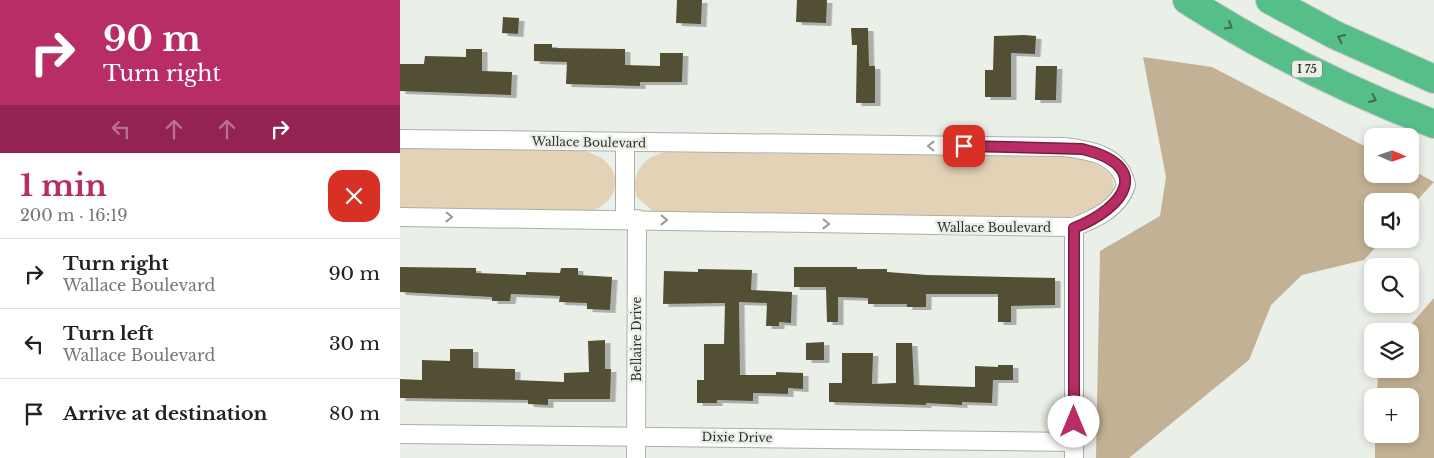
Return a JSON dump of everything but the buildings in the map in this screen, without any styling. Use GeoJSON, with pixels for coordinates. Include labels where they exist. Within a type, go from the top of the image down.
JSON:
{"type":"FeatureCollection","features":[{"type":"Feature","properties":{"kind":"highway","name":"I 75"},"geometry":{"type":"LineString","coordinates":[[1187,0],[1294,62],[1367,97],[1434,124]]}},
{"type":"Feature","properties":{"kind":"highway"},"geometry":{"type":"LineString","coordinates":[[1270,0],[1335,35],[1434,79]]}},
{"type":"Feature","properties":{"kind":"street","name":"Wallace Boulevard"},"geometry":{"type":"LineString","coordinates":[[400,139],[1082,149],[1096,152],[1110,160],[1120,169],[1126,185],[1120,199],[1112,207],[1074,228],[631,219],[400,217]]}},
{"type":"Feature","properties":{"kind":"street","name":"Bellaire Drive"},"geometry":{"type":"LineString","coordinates":[[625,142],[631,219],[636,458]]}},
{"type":"Feature","properties":{"kind":"street"},"geometry":{"type":"LineString","coordinates":[[1074,228],[1074,450]]}},
{"type":"Feature","properties":{"kind":"street","name":"Dixie Drive"},"geometry":{"type":"LineString","coordinates":[[400,434],[636,436],[1074,450]]}},
{"type":"Feature","properties":{"kind":"shaded area"},"geometry":{"type":"Polygon","coordinates":[[[1143,57],[1212,67],[1364,146],[1364,183],[1419,183],[1419,174],[1434,182],[1419,198],[1419,193],[1364,193],[1364,248],[1375,248],[1364,260],[1302,275],[1271,305],[1249,360],[1129,458],[1096,458],[1100,251],[1160,216],[1166,177],[1143,57]]]}},
{"type":"Feature","properties":{"kind":"shaded area"},"geometry":{"type":"Polygon","coordinates":[[[400,148],[583,150],[601,158],[609,165],[614,173],[614,189],[605,203],[589,212],[400,212],[400,148]]]}},
{"type":"Feature","properties":{"kind":"shaded area"},"geometry":{"type":"Polygon","coordinates":[[[668,152],[1074,157],[1098,165],[1105,170],[1113,181],[1113,189],[1110,198],[1088,213],[1065,218],[655,213],[637,197],[635,181],[637,173],[646,161],[668,152]]]}},
{"type":"Feature","properties":{"kind":"shaded area"},"geometry":{"type":"Polygon","coordinates":[[[1434,298],[1434,458],[1375,458],[1375,443],[1419,443],[1419,388],[1377,388],[1378,378],[1419,378],[1419,323],[1412,323],[1434,298]]]}},
{"type":"Feature","properties":{"kind":"route"},"geometry":{"type":"LineString","coordinates":[[964,146],[1064,147],[1082,149],[1096,152],[1110,160],[1120,169],[1125,177],[1126,185],[1124,192],[1112,207],[1074,228],[1074,422]]}}]}
